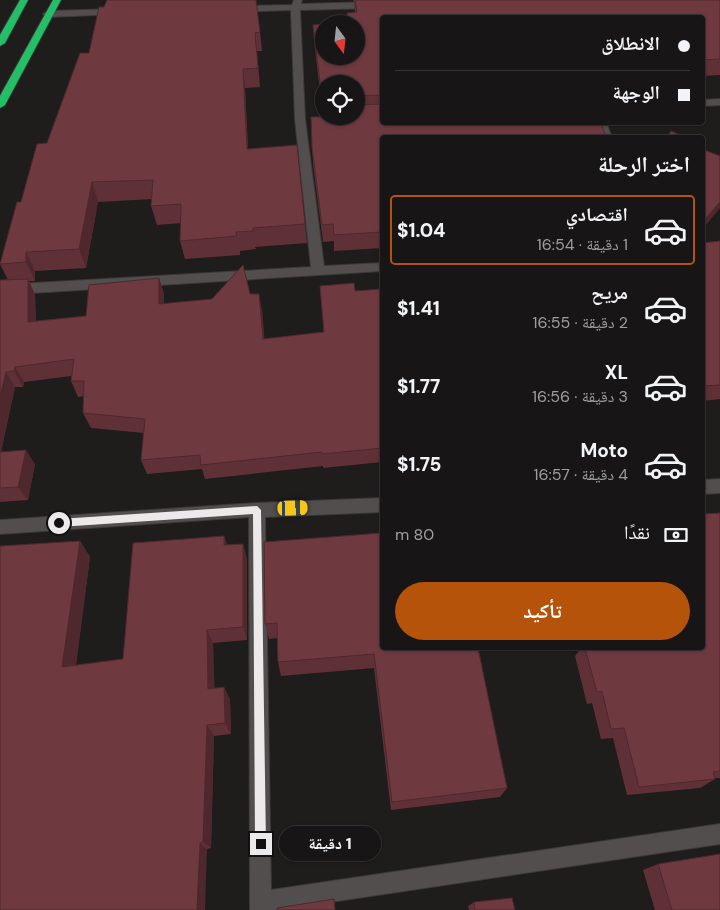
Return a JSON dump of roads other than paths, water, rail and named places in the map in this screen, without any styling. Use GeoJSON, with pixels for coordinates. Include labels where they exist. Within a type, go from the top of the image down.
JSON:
{"type":"FeatureCollection","features":[{"type":"Feature","properties":{"kind":"highway"},"geometry":{"type":"LineString","coordinates":[[0,43],[24,0]]}},
{"type":"Feature","properties":{"kind":"highway"},"geometry":{"type":"LineString","coordinates":[[0,105],[56,0]]}},
{"type":"Feature","properties":{"kind":"street"},"geometry":{"type":"LineString","coordinates":[[226,10],[296,4],[383,4]]}},
{"type":"Feature","properties":{"kind":"street"},"geometry":{"type":"LineString","coordinates":[[296,4],[318,271]]}},
{"type":"Feature","properties":{"kind":"street"},"geometry":{"type":"LineString","coordinates":[[48,14],[127,12]]}},
{"type":"Feature","properties":{"kind":"street"},"geometry":{"type":"LineString","coordinates":[[705,103],[720,102]]}},
{"type":"Feature","properties":{"kind":"street"},"geometry":{"type":"LineString","coordinates":[[0,290],[380,266]]}},
{"type":"Feature","properties":{"kind":"street"},"geometry":{"type":"LineString","coordinates":[[705,487],[720,486]]}},
{"type":"Feature","properties":{"kind":"street"},"geometry":{"type":"LineString","coordinates":[[0,527],[257,510],[380,505]]}},
{"type":"Feature","properties":{"kind":"street"},"geometry":{"type":"LineString","coordinates":[[257,510],[261,906],[720,834]]}}]}
